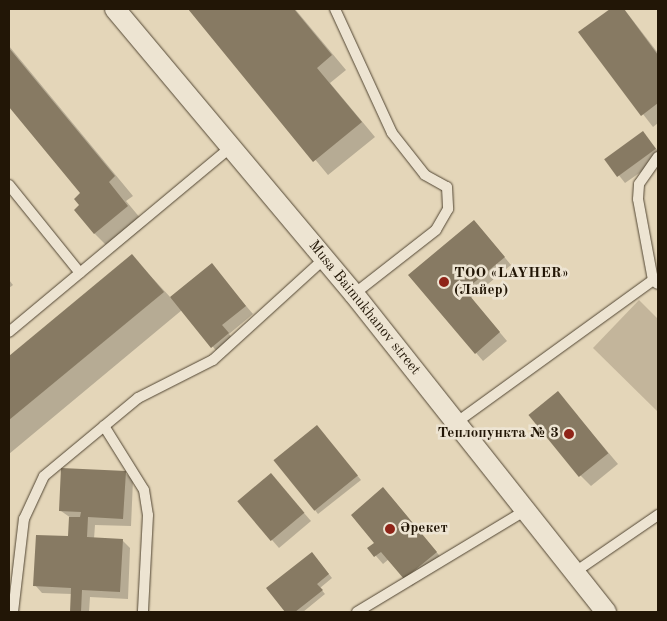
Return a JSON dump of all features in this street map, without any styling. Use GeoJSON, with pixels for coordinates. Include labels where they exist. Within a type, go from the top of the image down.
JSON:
{"type":"FeatureCollection","features":[{"type":"Feature","properties":{"kind":"street","name":"Musa Baimukhanov street"},"geometry":{"type":"LineString","coordinates":[[115,9],[229,149],[354,294],[606,612]]}},
{"type":"Feature","properties":{"kind":"lane"},"geometry":{"type":"LineString","coordinates":[[335,9],[392,133],[425,175],[447,188],[448,209],[436,230],[354,294]]}},
{"type":"Feature","properties":{"kind":"lane"},"geometry":{"type":"LineString","coordinates":[[9,332],[229,149]]}},
{"type":"Feature","properties":{"kind":"lane"},"geometry":{"type":"LineString","coordinates":[[457,422],[656,282],[638,198],[639,184],[658,157]]}},
{"type":"Feature","properties":{"kind":"lane"},"geometry":{"type":"LineString","coordinates":[[9,185],[80,273]]}},
{"type":"Feature","properties":{"kind":"lane"},"geometry":{"type":"LineString","coordinates":[[13,612],[24,519],[34,494],[62,457],[138,398],[213,360],[324,259]]}},
{"type":"Feature","properties":{"kind":"lane"},"geometry":{"type":"LineString","coordinates":[[104,426],[144,490],[148,515],[143,612]]}},
{"type":"Feature","properties":{"kind":"lane"},"geometry":{"type":"LineString","coordinates":[[357,612],[526,510]]}},
{"type":"Feature","properties":{"kind":"lane"},"geometry":{"type":"LineString","coordinates":[[575,572],[658,515]]}},
{"type":"Feature","properties":{"kind":"shaded area"},"geometry":{"type":"Polygon","coordinates":[[[639,300],[658,319],[658,412],[593,348],[639,300]]]}},
{"type":"Feature","properties":{"kind":"building"},"geometry":{"type":"Polygon","coordinates":[[[188,9],[294,9],[332,55],[317,68],[362,122],[313,162],[188,9]]]}},
{"type":"Feature","properties":{"kind":"building"},"geometry":{"type":"Polygon","coordinates":[[[610,9],[624,9],[658,55],[658,103],[641,116],[578,32],[610,9]]]}},
{"type":"Feature","properties":{"kind":"building"},"geometry":{"type":"Polygon","coordinates":[[[9,48],[115,176],[109,182],[128,206],[94,234],[74,210],[79,205],[74,199],[80,193],[9,107],[9,48]]]}},
{"type":"Feature","properties":{"kind":"building"},"geometry":{"type":"Polygon","coordinates":[[[643,131],[656,149],[617,177],[604,159],[643,131]]]}},
{"type":"Feature","properties":{"kind":"building","name":"ТОО «LAYHER» (Лайер)"},"geometry":{"type":"Polygon","coordinates":[[[474,220],[505,257],[465,290],[500,332],[475,354],[408,275],[474,220]]]}},
{"type":"Feature","properties":{"kind":"building"},"geometry":{"type":"Polygon","coordinates":[[[132,254],[164,292],[9,420],[9,356],[132,254]]]}},
{"type":"Feature","properties":{"kind":"building"},"geometry":{"type":"Polygon","coordinates":[[[212,263],[246,306],[222,325],[229,333],[211,348],[170,297],[212,263]]]}},
{"type":"Feature","properties":{"kind":"building","name":"Теплопункта № 3"},"geometry":{"type":"Polygon","coordinates":[[[558,391],[608,453],[579,477],[528,415],[558,391]]]}},
{"type":"Feature","properties":{"kind":"building"},"geometry":{"type":"Polygon","coordinates":[[[317,425],[358,476],[314,511],[273,460],[317,425]]]}},
{"type":"Feature","properties":{"kind":"building"},"geometry":{"type":"Polygon","coordinates":[[[61,468],[126,471],[123,519],[88,517],[87,537],[123,539],[120,592],[82,590],[81,612],[70,612],[71,588],[33,586],[36,535],[68,536],[69,517],[80,517],[81,512],[59,511],[61,468]]]}},
{"type":"Feature","properties":{"kind":"building"},"geometry":{"type":"Polygon","coordinates":[[[271,473],[304,513],[271,541],[237,501],[271,473]]]}},
{"type":"Feature","properties":{"kind":"building","name":"Әрекет"},"geometry":{"type":"Polygon","coordinates":[[[383,487],[437,552],[404,579],[381,552],[374,557],[367,548],[374,543],[351,515],[383,487]]]}},
{"type":"Feature","properties":{"kind":"building"},"geometry":{"type":"Polygon","coordinates":[[[312,552],[329,574],[317,584],[323,590],[295,612],[285,612],[266,588],[312,552]]]}},
{"type":"Feature","properties":{"kind":"place","name":"ТОО «LAYHER» (Лайер)"},"geometry":{"type":"Point","coordinates":[444,282]}},
{"type":"Feature","properties":{"kind":"place","name":"Теплопункта № 3"},"geometry":{"type":"Point","coordinates":[569,434]}},
{"type":"Feature","properties":{"kind":"place","name":"Әрекет"},"geometry":{"type":"Point","coordinates":[390,529]}}]}
